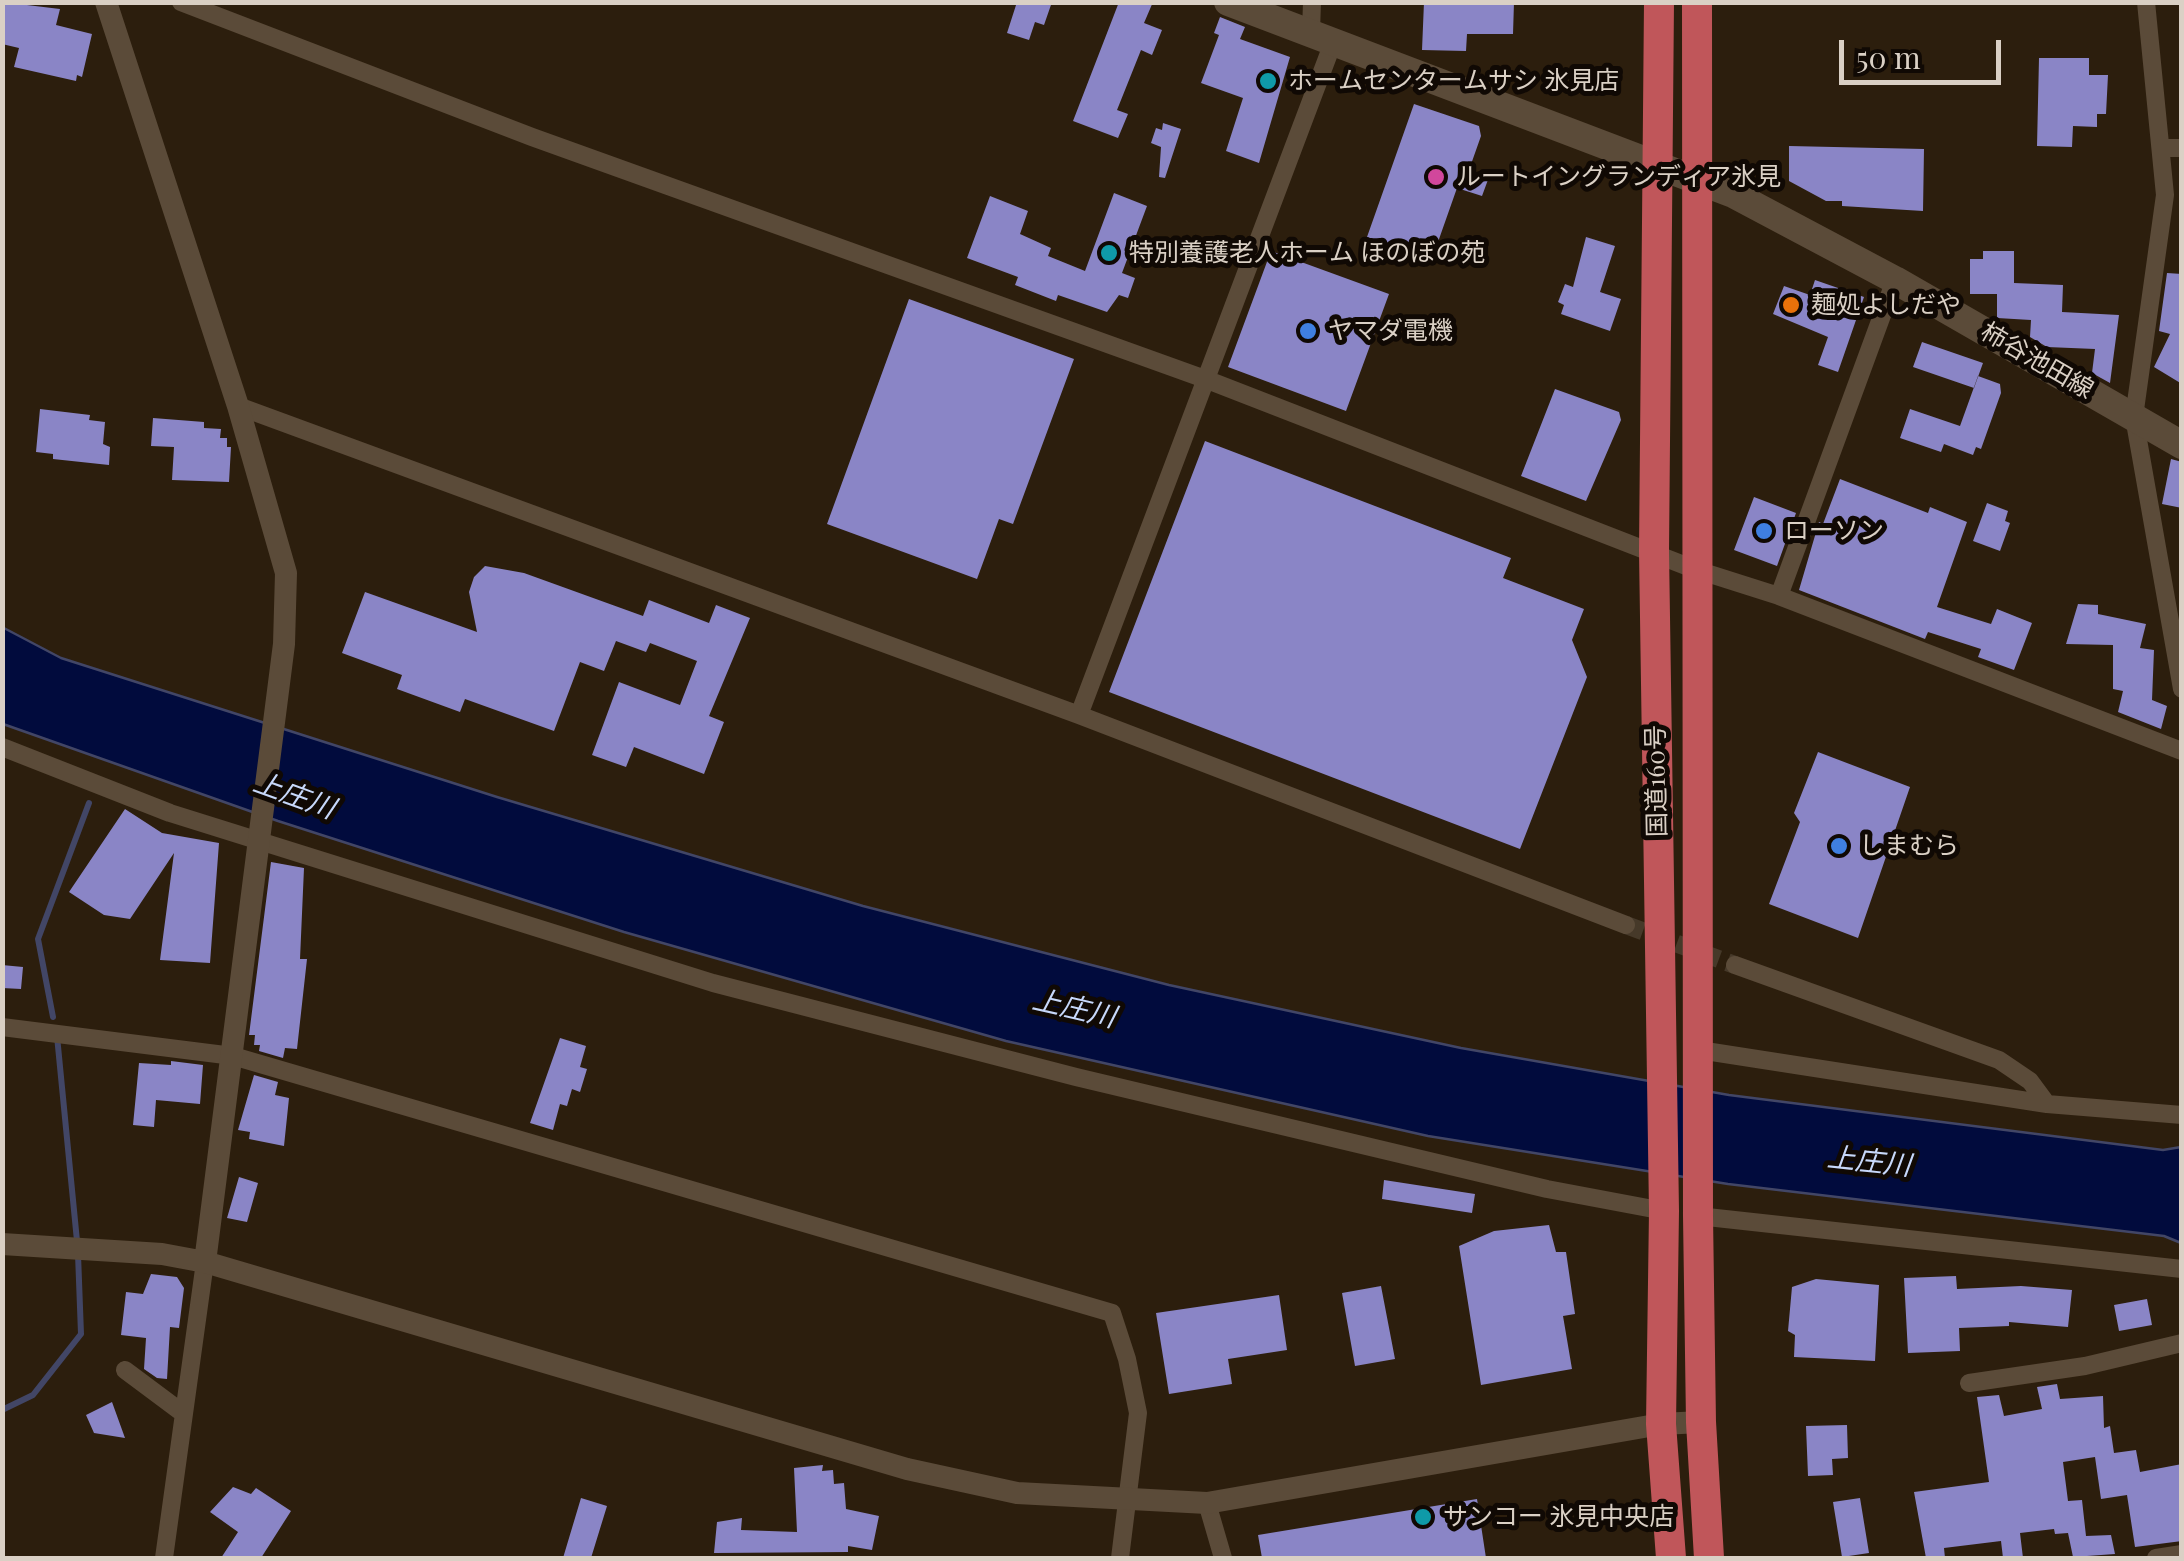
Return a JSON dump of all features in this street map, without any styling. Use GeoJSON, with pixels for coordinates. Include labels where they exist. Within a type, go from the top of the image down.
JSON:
{"type":"FeatureCollection","features":[{"type":"Feature","properties":{"kind":"highway","name":"国道160号"},"geometry":{"type":"LineString","coordinates":[[1658,2],[1654,551],[1664,1212],[1662,1424],[1671,1558]]}},
{"type":"Feature","properties":{"kind":"highway","name":"国道160号"},"geometry":{"type":"LineString","coordinates":[[1697,2],[1694,569],[1698,1212],[1701,1422],[1710,1558]]}},
{"type":"Feature","properties":{"kind":"main road","name":"柿谷池田線"},"geometry":{"type":"LineString","coordinates":[[1228,2],[1697,179],[1772,212],[2182,445]]}},
{"type":"Feature","properties":{"kind":"street"},"geometry":{"type":"LineString","coordinates":[[106,2],[238,406],[286,572],[284,644],[233,1056],[164,1558]]}},
{"type":"Feature","properties":{"kind":"street"},"geometry":{"type":"LineString","coordinates":[[181,2],[532,137],[1205,379],[1694,569],[1779,596],[2182,751]]}},
{"type":"Feature","properties":{"kind":"street"},"geometry":{"type":"LineString","coordinates":[[1079,714],[1205,379],[1322,36],[1312,2]]}},
{"type":"Feature","properties":{"kind":"street"},"geometry":{"type":"LineString","coordinates":[[2146,2],[2165,195],[2134,418],[2182,690]]}},
{"type":"Feature","properties":{"kind":"street"},"geometry":{"type":"LineString","coordinates":[[2161,148],[2182,148]]}},
{"type":"Feature","properties":{"kind":"street"},"geometry":{"type":"LineString","coordinates":[[1779,596],[1895,280]]}},
{"type":"Feature","properties":{"kind":"street"},"geometry":{"type":"LineString","coordinates":[[238,406],[1079,714],[1626,925]]}},
{"type":"Feature","properties":{"kind":"street"},"geometry":{"type":"LineString","coordinates":[[2,747],[170,814],[713,983],[1076,1077],[1547,1189],[1664,1212]]}},
{"type":"Feature","properties":{"kind":"street"},"geometry":{"type":"LineString","coordinates":[[1735,965],[1998,1060],[2030,1081],[2046,1104]]}},
{"type":"Feature","properties":{"kind":"street"},"geometry":{"type":"LineString","coordinates":[[2,1028],[233,1056],[1112,1313],[1138,1413],[1120,1558]]}},
{"type":"Feature","properties":{"kind":"street"},"geometry":{"type":"LineString","coordinates":[[1699,1059],[2046,1104],[2182,1115]]}},
{"type":"Feature","properties":{"kind":"street"},"geometry":{"type":"LineString","coordinates":[[1698,1212],[2182,1270]]}},
{"type":"Feature","properties":{"kind":"street"},"geometry":{"type":"LineString","coordinates":[[2,1244],[162,1254],[205,1262],[907,1469],[1018,1493],[1207,1503],[1662,1424],[1701,1422]]}},
{"type":"Feature","properties":{"kind":"street"},"geometry":{"type":"LineString","coordinates":[[1969,1383],[2085,1366],[2182,1343]]}},
{"type":"Feature","properties":{"kind":"street"},"geometry":{"type":"LineString","coordinates":[[124,1370],[184,1414]]}},
{"type":"Feature","properties":{"kind":"street"},"geometry":{"type":"LineString","coordinates":[[1207,1503],[1223,1558]]}},
{"type":"Feature","properties":{"kind":"street"},"geometry":{"type":"LineString","coordinates":[[2156,1558],[2182,1554]]}},
{"type":"Feature","properties":{"kind":"water","name":"上庄川"},"geometry":{"type":"Polygon","coordinates":[[[2,627],[61,658],[497,797],[863,906],[1169,985],[1461,1048],[1729,1095],[2163,1150],[2181,1147],[2181,1243],[2164,1236],[1728,1184],[1428,1136],[1006,1041],[624,932],[278,821],[3,724],[2,627]]]}},
{"type":"Feature","properties":{"kind":"building"},"geometry":{"type":"Polygon","coordinates":[[[2,2],[60,9],[56,25],[92,34],[82,77],[77,75],[76,81],[14,67],[19,48],[2,44],[2,2]]]}},
{"type":"Feature","properties":{"kind":"building"},"geometry":{"type":"Polygon","coordinates":[[[1017,2],[1052,2],[1044,25],[1035,22],[1029,40],[1007,33],[1017,2]]]}},
{"type":"Feature","properties":{"kind":"building"},"geometry":{"type":"Polygon","coordinates":[[[1119,2],[1153,2],[1144,23],[1162,30],[1152,55],[1141,50],[1117,110],[1128,114],[1118,138],[1073,121],[1119,2]]]}},
{"type":"Feature","properties":{"kind":"building"},"geometry":{"type":"Polygon","coordinates":[[[1424,2],[1514,2],[1513,34],[1467,34],[1466,51],[1422,50],[1424,2]]]}},
{"type":"Feature","properties":{"kind":"building"},"geometry":{"type":"Polygon","coordinates":[[[1220,17],[1245,27],[1240,39],[1290,57],[1259,163],[1226,151],[1243,98],[1201,83],[1219,35],[1214,33],[1220,17]]]}},
{"type":"Feature","properties":{"kind":"building"},"geometry":{"type":"Polygon","coordinates":[[[2039,58],[2089,58],[2089,75],[2108,75],[2106,114],[2097,114],[2097,127],[2073,126],[2072,147],[2037,146],[2039,58]]]}},
{"type":"Feature","properties":{"kind":"building"},"geometry":{"type":"Polygon","coordinates":[[[1414,104],[1479,126],[1481,136],[1469,170],[1489,177],[1482,196],[1457,188],[1432,259],[1367,237],[1414,104]]]}},
{"type":"Feature","properties":{"kind":"building"},"geometry":{"type":"Polygon","coordinates":[[[1163,123],[1181,129],[1165,178],[1159,177],[1161,147],[1151,143],[1156,128],[1162,130],[1163,123]]]}},
{"type":"Feature","properties":{"kind":"building"},"geometry":{"type":"Polygon","coordinates":[[[1789,146],[1924,149],[1923,211],[1842,206],[1842,201],[1826,201],[1789,181],[1789,146]]]}},
{"type":"Feature","properties":{"kind":"building"},"geometry":{"type":"Polygon","coordinates":[[[1114,193],[1147,206],[1122,273],[1135,278],[1128,298],[1119,295],[1107,312],[1058,295],[1056,301],[1015,285],[1018,277],[967,258],[990,196],[1028,211],[1020,234],[1051,248],[1048,256],[1085,271],[1114,193]]]}},
{"type":"Feature","properties":{"kind":"building"},"geometry":{"type":"Polygon","coordinates":[[[1586,237],[1615,246],[1600,292],[1621,299],[1610,331],[1561,314],[1564,305],[1558,302],[1565,284],[1573,287],[1586,237]]]}},
{"type":"Feature","properties":{"kind":"building","name":"ヤマダ電機"},"geometry":{"type":"Polygon","coordinates":[[[1271,251],[1389,294],[1346,411],[1228,367],[1271,251]]]}},
{"type":"Feature","properties":{"kind":"building"},"geometry":{"type":"Polygon","coordinates":[[[1983,251],[2014,251],[2014,283],[2063,285],[2062,312],[2119,315],[2110,383],[2092,373],[2095,349],[2047,347],[2030,337],[2031,320],[1997,318],[1997,294],[1970,294],[1970,259],[1983,259],[1983,251]]]}},
{"type":"Feature","properties":{"kind":"building"},"geometry":{"type":"Polygon","coordinates":[[[2167,273],[2182,274],[2182,384],[2154,367],[2170,334],[2159,331],[2167,273]]]}},
{"type":"Feature","properties":{"kind":"building"},"geometry":{"type":"Polygon","coordinates":[[[1815,280],[1864,297],[1838,372],[1818,365],[1828,337],[1773,314],[1784,286],[1810,295],[1815,280]]]}},
{"type":"Feature","properties":{"kind":"building"},"geometry":{"type":"Polygon","coordinates":[[[909,299],[1074,359],[1013,524],[999,519],[977,579],[827,524],[909,299]]]}},
{"type":"Feature","properties":{"kind":"building"},"geometry":{"type":"Polygon","coordinates":[[[1922,342],[1983,363],[1974,388],[1913,367],[1922,342]]]}},
{"type":"Feature","properties":{"kind":"building"},"geometry":{"type":"Polygon","coordinates":[[[1978,376],[2000,384],[2001,393],[1981,449],[1976,447],[1973,455],[1944,444],[1941,452],[1900,438],[1910,409],[1960,426],[1978,376]]]}},
{"type":"Feature","properties":{"kind":"building"},"geometry":{"type":"Polygon","coordinates":[[[1555,389],[1619,412],[1621,420],[1586,501],[1521,476],[1555,389]]]}},
{"type":"Feature","properties":{"kind":"building"},"geometry":{"type":"Polygon","coordinates":[[[40,409],[90,415],[89,420],[105,422],[103,444],[110,447],[109,465],[53,459],[53,454],[36,452],[40,409]]]}},
{"type":"Feature","properties":{"kind":"building"},"geometry":{"type":"Polygon","coordinates":[[[153,418],[204,422],[204,428],[221,429],[220,438],[227,438],[227,447],[231,447],[229,482],[172,480],[174,447],[151,446],[153,418]]]}},
{"type":"Feature","properties":{"kind":"building"},"geometry":{"type":"Polygon","coordinates":[[[1205,441],[1511,558],[1503,578],[1584,609],[1572,640],[1587,677],[1520,849],[1109,692],[1205,441]]]}},
{"type":"Feature","properties":{"kind":"building"},"geometry":{"type":"Polygon","coordinates":[[[2171,459],[2182,462],[2182,508],[2162,504],[2171,459]]]}},
{"type":"Feature","properties":{"kind":"building"},"geometry":{"type":"Polygon","coordinates":[[[1840,479],[1928,513],[1930,507],[1967,522],[1937,607],[1991,624],[1997,609],[2032,623],[2014,670],[1978,657],[1981,649],[1928,632],[1925,639],[1799,590],[1819,522],[1823,524],[1840,479]]]}},
{"type":"Feature","properties":{"kind":"building","name":"ローソン"},"geometry":{"type":"Polygon","coordinates":[[[1754,497],[1796,513],[1777,566],[1734,550],[1754,497]]]}},
{"type":"Feature","properties":{"kind":"building"},"geometry":{"type":"Polygon","coordinates":[[[1987,503],[2008,511],[2005,521],[2010,523],[2000,551],[1973,541],[1987,503]]]}},
{"type":"Feature","properties":{"kind":"building"},"geometry":{"type":"Polygon","coordinates":[[[485,566],[524,573],[643,616],[649,600],[709,623],[716,605],[750,618],[709,716],[724,722],[704,774],[634,747],[626,767],[592,755],[619,682],[680,705],[697,661],[650,643],[646,652],[616,641],[604,671],[580,662],[554,731],[465,699],[460,712],[397,689],[402,675],[342,653],[365,592],[477,632],[469,592],[474,577],[485,566]]]}},
{"type":"Feature","properties":{"kind":"building"},"geometry":{"type":"Polygon","coordinates":[[[2078,604],[2098,605],[2098,614],[2146,624],[2140,648],[2154,650],[2152,700],[2167,706],[2161,729],[2118,712],[2123,691],[2113,689],[2113,645],[2066,644],[2078,604]]]}},
{"type":"Feature","properties":{"kind":"building"},"geometry":{"type":"Polygon","coordinates":[[[1818,752],[1910,787],[1858,938],[1769,904],[1800,822],[1794,813],[1818,752]]]}},
{"type":"Feature","properties":{"kind":"building"},"geometry":{"type":"Polygon","coordinates":[[[125,809],[162,833],[219,843],[210,963],[160,960],[174,853],[130,919],[104,915],[69,892],[125,809]]]}},
{"type":"Feature","properties":{"kind":"building"},"geometry":{"type":"Polygon","coordinates":[[[271,862],[304,868],[300,959],[307,959],[297,1049],[285,1048],[283,1058],[259,1051],[260,1045],[254,1045],[255,1035],[249,1035],[271,862]]]}},
{"type":"Feature","properties":{"kind":"building"},"geometry":{"type":"Polygon","coordinates":[[[2,965],[23,967],[21,989],[2,988],[2,965]]]}},
{"type":"Feature","properties":{"kind":"building"},"geometry":{"type":"Polygon","coordinates":[[[560,1038],[586,1046],[580,1067],[587,1069],[580,1092],[572,1089],[567,1106],[560,1104],[553,1130],[530,1123],[560,1038]]]}},
{"type":"Feature","properties":{"kind":"building"},"geometry":{"type":"Polygon","coordinates":[[[171,1061],[203,1065],[200,1104],[156,1100],[154,1127],[133,1125],[139,1063],[171,1065],[171,1061]]]}},
{"type":"Feature","properties":{"kind":"building"},"geometry":{"type":"Polygon","coordinates":[[[254,1075],[278,1082],[275,1095],[289,1098],[284,1146],[249,1139],[250,1132],[238,1130],[254,1075]]]}},
{"type":"Feature","properties":{"kind":"building"},"geometry":{"type":"Polygon","coordinates":[[[239,1177],[258,1183],[247,1222],[227,1218],[239,1177]]]}},
{"type":"Feature","properties":{"kind":"building"},"geometry":{"type":"Polygon","coordinates":[[[1384,1180],[1475,1194],[1472,1213],[1382,1199],[1384,1180]]]}},
{"type":"Feature","properties":{"kind":"building"},"geometry":{"type":"Polygon","coordinates":[[[1549,1225],[1556,1252],[1566,1252],[1575,1314],[1563,1316],[1572,1369],[1481,1385],[1459,1246],[1494,1231],[1549,1225]]]}},
{"type":"Feature","properties":{"kind":"building"},"geometry":{"type":"Polygon","coordinates":[[[151,1274],[177,1277],[184,1288],[179,1328],[170,1327],[167,1379],[157,1378],[144,1369],[146,1338],[121,1335],[126,1292],[143,1294],[151,1274]]]}},
{"type":"Feature","properties":{"kind":"building"},"geometry":{"type":"Polygon","coordinates":[[[1956,1276],[1957,1289],[2021,1286],[2072,1290],[2068,1327],[2009,1322],[2009,1326],[1959,1328],[1960,1351],[1908,1353],[1904,1278],[1956,1276]]]}},
{"type":"Feature","properties":{"kind":"building"},"geometry":{"type":"Polygon","coordinates":[[[1816,1279],[1879,1285],[1875,1361],[1794,1357],[1795,1335],[1788,1331],[1792,1287],[1816,1279]]]}},
{"type":"Feature","properties":{"kind":"building"},"geometry":{"type":"Polygon","coordinates":[[[1381,1286],[1395,1359],[1355,1366],[1342,1293],[1381,1286]]]}},
{"type":"Feature","properties":{"kind":"building"},"geometry":{"type":"Polygon","coordinates":[[[1279,1295],[1287,1350],[1228,1359],[1232,1384],[1169,1394],[1156,1313],[1279,1295]]]}},
{"type":"Feature","properties":{"kind":"building"},"geometry":{"type":"Polygon","coordinates":[[[2147,1299],[2152,1325],[2119,1331],[2114,1305],[2147,1299]]]}},
{"type":"Feature","properties":{"kind":"building"},"geometry":{"type":"Polygon","coordinates":[[[2057,1384],[2060,1399],[2103,1396],[2104,1428],[2110,1426],[2114,1453],[2136,1450],[2140,1472],[2182,1464],[2182,1541],[2135,1547],[2127,1495],[2101,1499],[2095,1457],[2063,1462],[2068,1501],[2082,1500],[2086,1536],[2111,1535],[2115,1554],[2073,1557],[2068,1533],[2055,1534],[2054,1529],[2020,1533],[2023,1558],[2003,1558],[2001,1541],[1944,1548],[1945,1558],[1926,1558],[1914,1492],[1989,1482],[1977,1397],[1999,1395],[2004,1416],[2042,1409],[2037,1387],[2057,1384]]]}},
{"type":"Feature","properties":{"kind":"building"},"geometry":{"type":"Polygon","coordinates":[[[112,1402],[125,1438],[94,1433],[86,1415],[112,1402]]]}},
{"type":"Feature","properties":{"kind":"building"},"geometry":{"type":"Polygon","coordinates":[[[1847,1425],[1848,1458],[1832,1459],[1833,1475],[1808,1476],[1806,1426],[1847,1425]]]}},
{"type":"Feature","properties":{"kind":"building"},"geometry":{"type":"Polygon","coordinates":[[[823,1465],[822,1471],[833,1470],[834,1484],[844,1483],[846,1509],[879,1516],[872,1550],[848,1546],[848,1552],[714,1553],[717,1522],[742,1518],[741,1530],[797,1532],[794,1468],[823,1465]]]}},
{"type":"Feature","properties":{"kind":"building"},"geometry":{"type":"Polygon","coordinates":[[[233,1487],[251,1494],[256,1488],[291,1511],[261,1558],[221,1558],[238,1532],[210,1512],[233,1487]]]}},
{"type":"Feature","properties":{"kind":"building"},"geometry":{"type":"Polygon","coordinates":[[[581,1498],[607,1506],[591,1558],[563,1558],[581,1498]]]}},
{"type":"Feature","properties":{"kind":"building"},"geometry":{"type":"Polygon","coordinates":[[[1860,1498],[1869,1553],[1842,1557],[1833,1502],[1860,1498]]]}},
{"type":"Feature","properties":{"kind":"building","name":"サンコー 氷見中央店"},"geometry":{"type":"Polygon","coordinates":[[[1477,1499],[1486,1558],[1262,1558],[1258,1535],[1477,1499]]]}},
{"type":"Feature","properties":{"kind":"waterway"},"geometry":{"type":"LineString","coordinates":[[53,1017],[38,939],[89,803]]}},
{"type":"Feature","properties":{"kind":"waterway"},"geometry":{"type":"LineString","coordinates":[[57,1036],[77,1241]]}},
{"type":"Feature","properties":{"kind":"waterway"},"geometry":{"type":"LineString","coordinates":[[2,1410],[33,1395],[81,1334],[78,1254]]}},
{"type":"Feature","properties":{"kind":"tunnel"},"geometry":{"type":"LineString","coordinates":[[1626,925],[1735,965]]}},
{"type":"Feature","properties":{"kind":"place","name":"ホームセンタームサシ 氷見店"},"geometry":{"type":"Point","coordinates":[1268,81]}},
{"type":"Feature","properties":{"kind":"place","name":"ルートイングランディア氷見"},"geometry":{"type":"Point","coordinates":[1436,177]}},
{"type":"Feature","properties":{"kind":"place","name":"特別養護老人ホーム ほのぼの苑"},"geometry":{"type":"Point","coordinates":[1109,253]}},
{"type":"Feature","properties":{"kind":"place","name":"麺処よしだや"},"geometry":{"type":"Point","coordinates":[1791,305]}},
{"type":"Feature","properties":{"kind":"place","name":"ヤマダ電機"},"geometry":{"type":"Point","coordinates":[1308,331]}},
{"type":"Feature","properties":{"kind":"place","name":"ローソン"},"geometry":{"type":"Point","coordinates":[1764,531]}},
{"type":"Feature","properties":{"kind":"place","name":"しまむら"},"geometry":{"type":"Point","coordinates":[1839,846]}},
{"type":"Feature","properties":{"kind":"place","name":"サンコー 氷見中央店"},"geometry":{"type":"Point","coordinates":[1423,1517]}}]}
